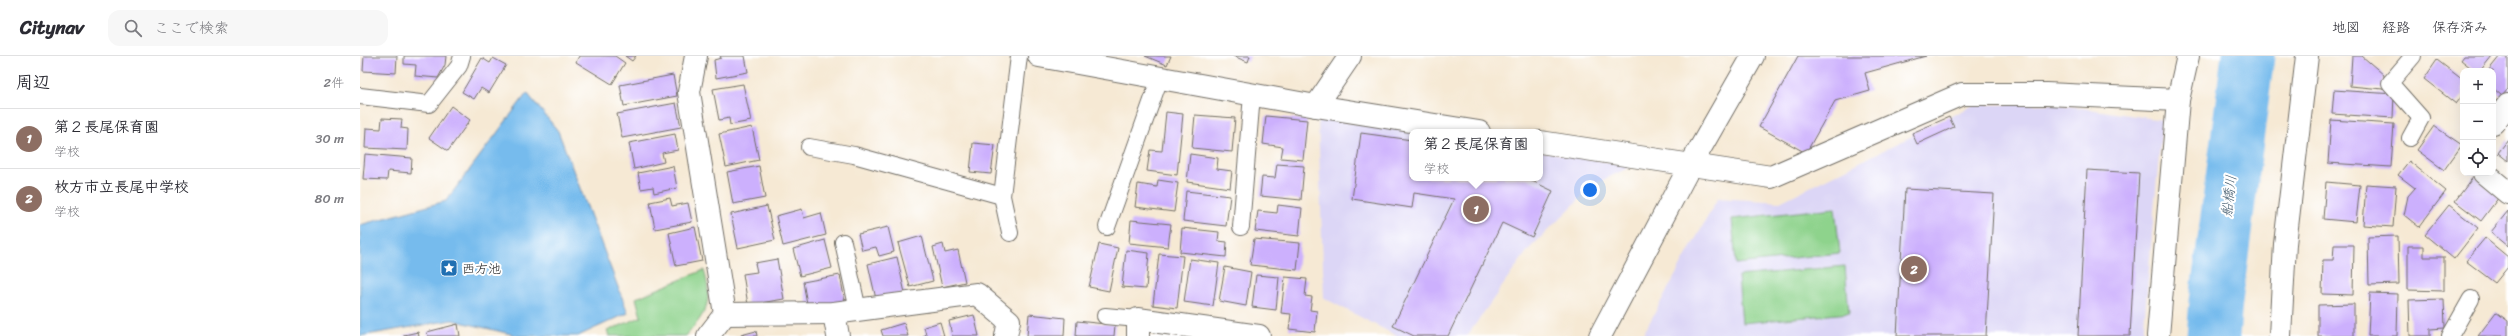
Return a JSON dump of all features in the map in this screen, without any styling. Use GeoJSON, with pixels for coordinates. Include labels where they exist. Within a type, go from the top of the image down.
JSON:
{"type":"FeatureCollection","features":[{"type":"Feature","properties":{"kind":"street"},"geometry":{"type":"LineString","coordinates":[[696,56],[689,92],[725,314],[708,336]]}},
{"type":"Feature","properties":{"kind":"street"},"geometry":{"type":"LineString","coordinates":[[1039,56],[1112,62],[1160,78],[1316,106],[1460,129]]}},
{"type":"Feature","properties":{"kind":"street"},"geometry":{"type":"LineString","coordinates":[[1316,106],[1350,56]]}},
{"type":"Feature","properties":{"kind":"street"},"geometry":{"type":"LineString","coordinates":[[1600,336],[1690,166],[1753,56]]}},
{"type":"Feature","properties":{"kind":"street"},"geometry":{"type":"LineString","coordinates":[[2158,336],[2178,100],[2188,56]]}},
{"type":"Feature","properties":{"kind":"street"},"geometry":{"type":"LineString","coordinates":[[2280,336],[2285,244],[2306,56]]}},
{"type":"Feature","properties":{"kind":"street"},"geometry":{"type":"LineString","coordinates":[[1543,142],[1690,166],[1771,177],[1962,94],[2046,94],[2178,100]]}},
{"type":"Feature","properties":{"kind":"street"},"geometry":{"type":"LineString","coordinates":[[2496,119],[2508,105]]}},
{"type":"Feature","properties":{"kind":"street"},"geometry":{"type":"LineString","coordinates":[[2488,176],[2508,193]]}},
{"type":"Feature","properties":{"kind":"street"},"geometry":{"type":"LineString","coordinates":[[725,314],[834,314],[977,294],[1009,321],[1006,336]]}},
{"type":"Feature","properties":{"kind":"street"},"geometry":{"type":"LineString","coordinates":[[834,314],[838,336]]}},
{"type":"Feature","properties":{"kind":"street"},"geometry":{"type":"LineString","coordinates":[[1138,328],[1259,336]]}},
{"type":"Feature","properties":{"kind":"lane"},"geometry":{"type":"LineString","coordinates":[[360,96],[429,104],[459,66],[462,56]]}},
{"type":"Feature","properties":{"kind":"lane"},"geometry":{"type":"LineString","coordinates":[[1010,233],[1002,196],[1020,56]]}},
{"type":"Feature","properties":{"kind":"lane"},"geometry":{"type":"LineString","coordinates":[[2410,138],[2421,118],[2390,83],[2413,56]]}},
{"type":"Feature","properties":{"kind":"lane"},"geometry":{"type":"LineString","coordinates":[[1107,227],[1160,78]]}},
{"type":"Feature","properties":{"kind":"lane"},"geometry":{"type":"LineString","coordinates":[[1241,227],[1252,95]]}},
{"type":"Feature","properties":{"kind":"lane"},"geometry":{"type":"LineString","coordinates":[[809,147],[854,154],[1002,196]]}},
{"type":"Feature","properties":{"kind":"lane"},"geometry":{"type":"LineString","coordinates":[[843,242],[858,310]]}},
{"type":"Feature","properties":{"kind":"lane"},"geometry":{"type":"LineString","coordinates":[[2450,336],[2471,299]]}},
{"type":"Feature","properties":{"kind":"lane"},"geometry":{"type":"LineString","coordinates":[[1105,316],[1138,328]]}},
{"type":"Feature","properties":{"kind":"shaded area"},"geometry":{"type":"Polygon","coordinates":[[[2055,104],[2162,120],[2143,336],[1642,336],[1718,198],[1780,202],[1974,105],[2055,104]]]}},
{"type":"Feature","properties":{"kind":"shaded area"},"geometry":{"type":"Polygon","coordinates":[[[1318,118],[1409,131],[1409,181],[1543,181],[1543,151],[1632,166],[1595,184],[1528,250],[1467,336],[1397,336],[1324,298],[1318,118]]]}},
{"type":"Feature","properties":{"kind":"green space"},"geometry":{"type":"Polygon","coordinates":[[[1835,208],[1840,253],[1736,264],[1732,219],[1835,208]]]}},
{"type":"Feature","properties":{"kind":"green space"},"geometry":{"type":"Polygon","coordinates":[[[1845,266],[1849,313],[1742,323],[1738,276],[1845,266]]]}},
{"type":"Feature","properties":{"kind":"green space"},"geometry":{"type":"Polygon","coordinates":[[[704,270],[707,281],[708,299],[699,320],[686,336],[609,336],[607,331],[641,317],[636,298],[704,270]]]}},
{"type":"Feature","properties":{"kind":"water"},"geometry":{"type":"Polygon","coordinates":[[[527,93],[558,131],[628,313],[578,336],[519,336],[452,320],[360,336],[360,225],[446,201],[527,93]]]}},
{"type":"Feature","properties":{"kind":"building"},"geometry":{"type":"Polygon","coordinates":[[[364,56],[397,56],[396,73],[363,71],[364,56]]]}},
{"type":"Feature","properties":{"kind":"building"},"geometry":{"type":"Polygon","coordinates":[[[404,56],[446,56],[445,65],[438,78],[415,76],[416,65],[404,64],[404,56]]]}},
{"type":"Feature","properties":{"kind":"building"},"geometry":{"type":"Polygon","coordinates":[[[579,56],[615,56],[625,63],[612,84],[576,62],[579,56]]]}},
{"type":"Feature","properties":{"kind":"building"},"geometry":{"type":"Polygon","coordinates":[[[625,56],[636,56],[632,61],[625,56]]]}},
{"type":"Feature","properties":{"kind":"building"},"geometry":{"type":"Polygon","coordinates":[[[720,56],[745,56],[748,72],[716,78],[714,60],[721,58],[720,56]]]}},
{"type":"Feature","properties":{"kind":"building"},"geometry":{"type":"Polygon","coordinates":[[[1145,56],[1171,56],[1167,65],[1145,56]]]}},
{"type":"Feature","properties":{"kind":"building"},"geometry":{"type":"Polygon","coordinates":[[[1233,56],[1250,56],[1248,62],[1233,56]]]}},
{"type":"Feature","properties":{"kind":"building"},"geometry":{"type":"Polygon","coordinates":[[[1798,56],[1926,56],[1865,73],[1870,91],[1835,101],[1806,153],[1759,127],[1798,56]]]}},
{"type":"Feature","properties":{"kind":"building"},"geometry":{"type":"Polygon","coordinates":[[[2352,56],[2362,56],[2384,75],[2383,89],[2350,86],[2352,56]]]}},
{"type":"Feature","properties":{"kind":"building"},"geometry":{"type":"Polygon","coordinates":[[[2464,56],[2492,56],[2482,68],[2471,68],[2461,60],[2464,56]]]}},
{"type":"Feature","properties":{"kind":"building"},"geometry":{"type":"Polygon","coordinates":[[[2500,56],[2508,56],[2508,89],[2502,96],[2496,91],[2496,68],[2490,68],[2500,56]]]}},
{"type":"Feature","properties":{"kind":"building"},"geometry":{"type":"Polygon","coordinates":[[[482,58],[490,63],[493,58],[506,65],[489,93],[481,88],[474,99],[462,92],[482,58]]]}},
{"type":"Feature","properties":{"kind":"building"},"geometry":{"type":"Polygon","coordinates":[[[2437,60],[2460,78],[2460,99],[2456,104],[2424,79],[2437,60]]]}},
{"type":"Feature","properties":{"kind":"building"},"geometry":{"type":"Polygon","coordinates":[[[673,75],[677,96],[624,106],[620,85],[673,75]]]}},
{"type":"Feature","properties":{"kind":"building"},"geometry":{"type":"Polygon","coordinates":[[[743,84],[751,121],[730,125],[729,118],[719,120],[713,89],[743,84]]]}},
{"type":"Feature","properties":{"kind":"building"},"geometry":{"type":"Polygon","coordinates":[[[2334,90],[2394,94],[2393,118],[2332,114],[2334,90]]]}},
{"type":"Feature","properties":{"kind":"building"},"geometry":{"type":"Polygon","coordinates":[[[676,103],[681,127],[622,138],[617,114],[676,103]]]}},
{"type":"Feature","properties":{"kind":"building"},"geometry":{"type":"Polygon","coordinates":[[[451,106],[470,120],[448,151],[429,138],[451,106]]]}},
{"type":"Feature","properties":{"kind":"building"},"geometry":{"type":"Polygon","coordinates":[[[1166,112],[1183,114],[1177,175],[1147,171],[1150,150],[1162,151],[1166,112]]]}},
{"type":"Feature","properties":{"kind":"building"},"geometry":{"type":"Polygon","coordinates":[[[1195,115],[1235,118],[1232,152],[1192,148],[1195,115]]]}},
{"type":"Feature","properties":{"kind":"building"},"geometry":{"type":"Polygon","coordinates":[[[1266,116],[1307,120],[1303,160],[1281,158],[1283,147],[1263,144],[1266,116]]]}},
{"type":"Feature","properties":{"kind":"building"},"geometry":{"type":"Polygon","coordinates":[[[1949,117],[1954,127],[1917,144],[1912,133],[1949,117]]]}},
{"type":"Feature","properties":{"kind":"building"},"geometry":{"type":"Polygon","coordinates":[[[382,118],[402,119],[401,128],[408,129],[407,150],[365,148],[366,128],[381,129],[382,118]]]}},
{"type":"Feature","properties":{"kind":"building"},"geometry":{"type":"Polygon","coordinates":[[[2331,120],[2394,124],[2391,167],[2328,163],[2331,120]]]}},
{"type":"Feature","properties":{"kind":"building"},"geometry":{"type":"Polygon","coordinates":[[[2434,126],[2460,144],[2460,148],[2444,170],[2417,150],[2434,126]]]}},
{"type":"Feature","properties":{"kind":"building"},"geometry":{"type":"Polygon","coordinates":[[[752,127],[759,160],[726,167],[719,134],[752,127]]]}},
{"type":"Feature","properties":{"kind":"building"},"geometry":{"type":"Polygon","coordinates":[[[1361,133],[1409,140],[1409,181],[1532,181],[1553,191],[1532,237],[1502,223],[1448,336],[1414,336],[1393,326],[1454,199],[1414,193],[1412,208],[1352,199],[1361,133]]]}},
{"type":"Feature","properties":{"kind":"building"},"geometry":{"type":"Polygon","coordinates":[[[675,134],[678,150],[662,153],[664,162],[634,169],[629,143],[675,134]]]}},
{"type":"Feature","properties":{"kind":"building"},"geometry":{"type":"Polygon","coordinates":[[[2508,140],[2508,161],[2498,153],[2508,140]]]}},
{"type":"Feature","properties":{"kind":"building"},"geometry":{"type":"Polygon","coordinates":[[[973,143],[995,145],[991,174],[970,172],[973,143]]]}},
{"type":"Feature","properties":{"kind":"building"},"geometry":{"type":"Polygon","coordinates":[[[365,154],[412,158],[411,173],[388,171],[387,180],[363,179],[365,154]]]}},
{"type":"Feature","properties":{"kind":"building"},"geometry":{"type":"Polygon","coordinates":[[[1190,154],[1218,158],[1217,169],[1232,171],[1230,188],[1187,182],[1190,154]]]}},
{"type":"Feature","properties":{"kind":"building"},"geometry":{"type":"Polygon","coordinates":[[[2409,161],[2446,191],[2419,227],[2404,215],[2408,196],[2415,188],[2398,175],[2409,161]]]}},
{"type":"Feature","properties":{"kind":"building"},"geometry":{"type":"Polygon","coordinates":[[[1277,164],[1304,166],[1301,200],[1260,196],[1262,177],[1275,178],[1277,164]]]}},
{"type":"Feature","properties":{"kind":"building"},"geometry":{"type":"Polygon","coordinates":[[[673,166],[677,188],[654,193],[653,187],[641,189],[638,173],[673,166]]]}},
{"type":"Feature","properties":{"kind":"building"},"geometry":{"type":"Polygon","coordinates":[[[759,166],[765,198],[733,204],[727,172],[759,166]]]}},
{"type":"Feature","properties":{"kind":"building"},"geometry":{"type":"Polygon","coordinates":[[[2087,170],[2139,173],[2130,336],[2078,336],[2087,170]]]}},
{"type":"Feature","properties":{"kind":"building"},"geometry":{"type":"Polygon","coordinates":[[[2474,176],[2499,197],[2481,221],[2455,201],[2474,176]]]}},
{"type":"Feature","properties":{"kind":"building"},"geometry":{"type":"Polygon","coordinates":[[[1158,180],[1178,183],[1174,212],[1135,207],[1138,184],[1157,187],[1158,180]]]}},
{"type":"Feature","properties":{"kind":"building"},"geometry":{"type":"Polygon","coordinates":[[[2326,182],[2360,185],[2356,222],[2323,219],[2326,182]]]}},
{"type":"Feature","properties":{"kind":"building"},"geometry":{"type":"Polygon","coordinates":[[[2366,184],[2396,186],[2393,227],[2363,225],[2366,184]]]}},
{"type":"Feature","properties":{"kind":"building"},"geometry":{"type":"Polygon","coordinates":[[[1905,189],[1994,194],[1986,336],[1897,336],[1905,189]]]}},
{"type":"Feature","properties":{"kind":"building"},"geometry":{"type":"Polygon","coordinates":[[[1186,191],[1230,196],[1226,226],[1183,221],[1186,191]]]}},
{"type":"Feature","properties":{"kind":"building"},"geometry":{"type":"Polygon","coordinates":[[[670,198],[672,206],[688,203],[692,222],[655,229],[650,202],[670,198]]]}},
{"type":"Feature","properties":{"kind":"building"},"geometry":{"type":"Polygon","coordinates":[[[1278,205],[1302,208],[1299,236],[1255,231],[1258,211],[1277,213],[1278,205]]]}},
{"type":"Feature","properties":{"kind":"building"},"geometry":{"type":"Polygon","coordinates":[[[2449,205],[2478,228],[2454,259],[2425,235],[2449,205]]]}},
{"type":"Feature","properties":{"kind":"building"},"geometry":{"type":"Polygon","coordinates":[[[767,206],[775,240],[738,248],[731,214],[767,206]]]}},
{"type":"Feature","properties":{"kind":"building"},"geometry":{"type":"Polygon","coordinates":[[[802,209],[804,218],[821,213],[826,235],[783,246],[776,216],[802,209]]]}},
{"type":"Feature","properties":{"kind":"building"},"geometry":{"type":"Polygon","coordinates":[[[2508,211],[2508,246],[2491,232],[2508,211]]]}},
{"type":"Feature","properties":{"kind":"building"},"geometry":{"type":"Polygon","coordinates":[[[1131,220],[1171,224],[1168,247],[1129,243],[1131,220]]]}},
{"type":"Feature","properties":{"kind":"building"},"geometry":{"type":"Polygon","coordinates":[[[695,227],[702,261],[676,266],[669,233],[695,227]]]}},
{"type":"Feature","properties":{"kind":"building"},"geometry":{"type":"Polygon","coordinates":[[[888,227],[894,252],[879,256],[876,247],[862,250],[858,234],[888,227]]]}},
{"type":"Feature","properties":{"kind":"building"},"geometry":{"type":"Polygon","coordinates":[[[1182,228],[1219,232],[1218,241],[1227,242],[1226,257],[1180,252],[1182,228]]]}},
{"type":"Feature","properties":{"kind":"building"},"geometry":{"type":"Polygon","coordinates":[[[922,236],[933,281],[910,287],[898,243],[922,236]]]}},
{"type":"Feature","properties":{"kind":"building"},"geometry":{"type":"Polygon","coordinates":[[[2398,236],[2399,284],[2369,285],[2368,237],[2398,236]]]}},
{"type":"Feature","properties":{"kind":"building"},"geometry":{"type":"Polygon","coordinates":[[[2485,238],[2508,257],[2508,267],[2495,283],[2466,261],[2485,238]]]}},
{"type":"Feature","properties":{"kind":"building"},"geometry":{"type":"Polygon","coordinates":[[[1254,239],[1300,243],[1297,270],[1250,265],[1254,239]]]}},
{"type":"Feature","properties":{"kind":"building"},"geometry":{"type":"Polygon","coordinates":[[[825,240],[832,268],[800,276],[793,249],[825,240]]]}},
{"type":"Feature","properties":{"kind":"building"},"geometry":{"type":"Polygon","coordinates":[[[943,244],[945,253],[958,250],[965,282],[942,287],[933,247],[943,244]]]}},
{"type":"Feature","properties":{"kind":"building"},"geometry":{"type":"Polygon","coordinates":[[[1099,244],[1118,248],[1109,291],[1089,287],[1099,244]]]}},
{"type":"Feature","properties":{"kind":"building"},"geometry":{"type":"Polygon","coordinates":[[[2334,245],[2354,245],[2353,295],[2322,294],[2323,260],[2333,260],[2334,245]]]}},
{"type":"Feature","properties":{"kind":"building"},"geometry":{"type":"Polygon","coordinates":[[[2408,246],[2424,246],[2424,257],[2444,257],[2444,291],[2408,290],[2408,246]]]}},
{"type":"Feature","properties":{"kind":"building"},"geometry":{"type":"Polygon","coordinates":[[[1126,250],[1149,253],[1146,289],[1122,287],[1126,250]]]}},
{"type":"Feature","properties":{"kind":"building"},"geometry":{"type":"Polygon","coordinates":[[[1159,254],[1183,256],[1177,308],[1153,305],[1159,254]]]}},
{"type":"Feature","properties":{"kind":"building"},"geometry":{"type":"Polygon","coordinates":[[[897,257],[905,293],[876,299],[868,264],[897,257]]]}},
{"type":"Feature","properties":{"kind":"building"},"geometry":{"type":"Polygon","coordinates":[[[777,259],[784,299],[748,305],[743,274],[757,272],[755,263],[777,259]]]}},
{"type":"Feature","properties":{"kind":"building"},"geometry":{"type":"Polygon","coordinates":[[[1190,259],[1219,263],[1213,306],[1184,302],[1190,259]]]}},
{"type":"Feature","properties":{"kind":"building"},"geometry":{"type":"Polygon","coordinates":[[[1225,267],[1251,272],[1246,306],[1219,301],[1225,267]]]}},
{"type":"Feature","properties":{"kind":"building"},"geometry":{"type":"Polygon","coordinates":[[[840,275],[845,302],[808,309],[803,282],[840,275]]]}},
{"type":"Feature","properties":{"kind":"building"},"geometry":{"type":"Polygon","coordinates":[[[1256,275],[1279,277],[1276,310],[1252,307],[1256,275]]]}},
{"type":"Feature","properties":{"kind":"building"},"geometry":{"type":"Polygon","coordinates":[[[1285,277],[1307,279],[1305,296],[1312,297],[1310,310],[1317,311],[1315,332],[1289,329],[1291,314],[1281,313],[1285,277]]]}},
{"type":"Feature","properties":{"kind":"building"},"geometry":{"type":"Polygon","coordinates":[[[2370,293],[2398,294],[2397,336],[2368,336],[2370,293]]]}},
{"type":"Feature","properties":{"kind":"building"},"geometry":{"type":"Polygon","coordinates":[[[2444,299],[2445,328],[2430,329],[2430,336],[2410,336],[2409,300],[2444,299]]]}},
{"type":"Feature","properties":{"kind":"building"},"geometry":{"type":"Polygon","coordinates":[[[2354,304],[2354,336],[2318,336],[2318,305],[2354,304]]]}},
{"type":"Feature","properties":{"kind":"building"},"geometry":{"type":"Polygon","coordinates":[[[2496,312],[2508,321],[2508,336],[2478,336],[2496,312]]]}},
{"type":"Feature","properties":{"kind":"building"},"geometry":{"type":"Polygon","coordinates":[[[1029,314],[1065,318],[1064,336],[1027,336],[1029,314]]]}},
{"type":"Feature","properties":{"kind":"building"},"geometry":{"type":"Polygon","coordinates":[[[974,315],[979,336],[952,336],[949,321],[974,315]]]}},
{"type":"Feature","properties":{"kind":"building"},"geometry":{"type":"Polygon","coordinates":[[[1077,321],[1115,325],[1114,336],[1076,336],[1077,321]]]}},
{"type":"Feature","properties":{"kind":"building"},"geometry":{"type":"Polygon","coordinates":[[[940,322],[944,336],[923,336],[926,335],[924,327],[940,322]]]}},
{"type":"Feature","properties":{"kind":"building"},"geometry":{"type":"Polygon","coordinates":[[[904,323],[908,336],[883,336],[881,330],[904,323]]]}},
{"type":"Feature","properties":{"kind":"building"},"geometry":{"type":"Polygon","coordinates":[[[458,324],[460,336],[428,336],[427,332],[458,324]]]}},
{"type":"Feature","properties":{"kind":"building"},"geometry":{"type":"Polygon","coordinates":[[[756,331],[757,336],[741,336],[741,335],[756,331]]]}},
{"type":"Feature","properties":{"kind":"building"},"geometry":{"type":"Polygon","coordinates":[[[418,332],[419,336],[404,336],[404,335],[418,332]]]}},
{"type":"Feature","properties":{"kind":"waterway","name":"船橋川"},"geometry":{"type":"LineString","coordinates":[[2213,336],[2216,301],[2248,56]]}},
{"type":"Feature","properties":{"kind":"place","name":"第２長尾保育園"},"geometry":{"type":"Point","coordinates":[1476,209]}},
{"type":"Feature","properties":{"kind":"place","name":"西方池"},"geometry":{"type":"Point","coordinates":[449,268]}},
{"type":"Feature","properties":{"kind":"place","name":"枚方市立長尾中学校"},"geometry":{"type":"Point","coordinates":[1914,269]}}]}
